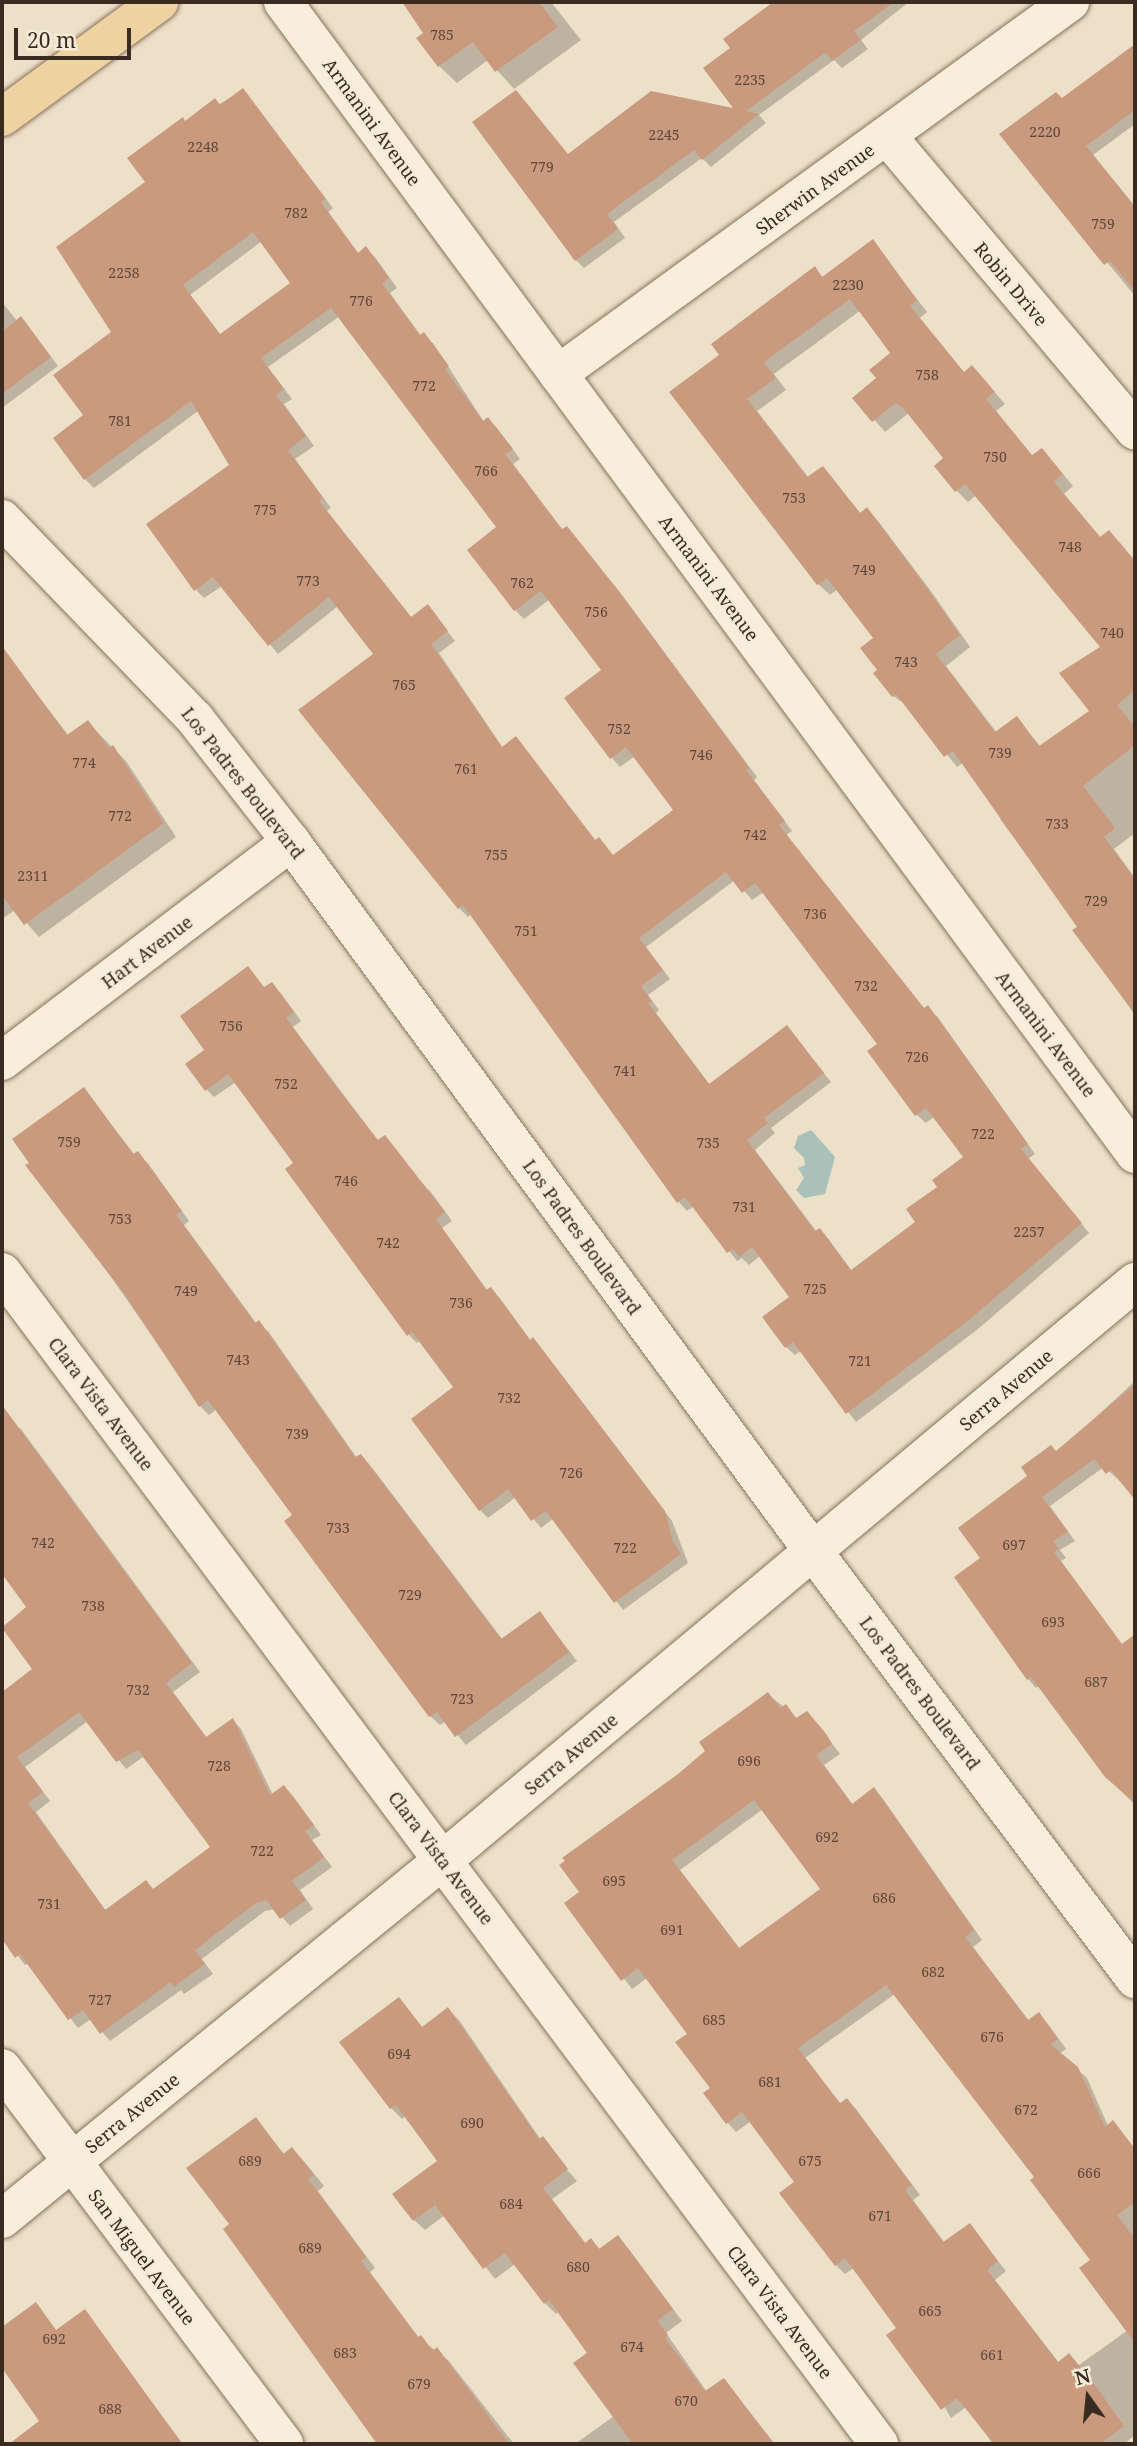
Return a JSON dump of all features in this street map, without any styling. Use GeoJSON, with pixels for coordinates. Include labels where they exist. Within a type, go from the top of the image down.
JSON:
{"type":"FeatureCollection","features":[{"type":"Feature","properties":{"kind":"main road"},"geometry":{"type":"LineString","coordinates":[[2,117],[159,2]]}},
{"type":"Feature","properties":{"kind":"street","name":"Armanini Avenue"},"geometry":{"type":"LineString","coordinates":[[284,2],[1135,1153]]}},
{"type":"Feature","properties":{"kind":"street","name":"Sherwin Avenue"},"geometry":{"type":"LineString","coordinates":[[558,374],[1070,2]]}},
{"type":"Feature","properties":{"kind":"street","name":"Robin Drive"},"geometry":{"type":"LineString","coordinates":[[887,136],[1135,431]]}},
{"type":"Feature","properties":{"kind":"street","name":"Los Padres Boulevard"},"geometry":{"type":"LineString","coordinates":[[2,519],[195,719],[292,842],[813,1551],[1135,1979]]}},
{"type":"Feature","properties":{"kind":"street","name":"Hart Avenue"},"geometry":{"type":"LineString","coordinates":[[2,1061],[292,842]]}},
{"type":"Feature","properties":{"kind":"street","name":"Clara Vista Avenue"},"geometry":{"type":"LineString","coordinates":[[2,1272],[878,2444]]}},
{"type":"Feature","properties":{"kind":"street","name":"Serra Avenue"},"geometry":{"type":"LineString","coordinates":[[2,2219],[443,1860],[1135,1282]]}},
{"type":"Feature","properties":{"kind":"street","name":"San Miguel Avenue"},"geometry":{"type":"LineString","coordinates":[[2,2068],[284,2444]]}},
{"type":"Feature","properties":{"kind":"water"},"geometry":{"type":"Polygon","coordinates":[[[811,1130],[835,1157],[825,1194],[804,1198],[796,1190],[804,1178],[798,1168],[805,1165],[804,1158],[794,1148],[798,1136],[811,1130]]]}},
{"type":"Feature","properties":{"kind":"building"},"geometry":{"type":"Polygon","coordinates":[[[402,2],[539,2],[558,27],[495,72],[473,42],[438,67],[416,38],[423,33],[402,2]]]}},
{"type":"Feature","properties":{"kind":"building"},"geometry":{"type":"Polygon","coordinates":[[[773,2],[894,2],[854,31],[861,40],[832,61],[826,52],[746,111],[759,114],[702,160],[694,150],[607,214],[618,229],[575,261],[472,122],[516,90],[568,154],[651,91],[733,108],[703,68],[730,48],[723,39],[773,2]]]}},
{"type":"Feature","properties":{"kind":"building"},"geometry":{"type":"Polygon","coordinates":[[[1135,44],[1135,110],[1086,146],[1135,207],[1135,291],[1110,261],[1104,265],[999,134],[1056,92],[1062,98],[1135,44]]]}},
{"type":"Feature","properties":{"kind":"building"},"geometry":{"type":"Polygon","coordinates":[[[243,88],[326,199],[321,202],[358,253],[366,246],[389,278],[382,284],[420,335],[424,332],[449,366],[445,369],[483,421],[488,417],[513,449],[505,454],[562,529],[567,526],[622,595],[749,768],[746,770],[785,821],[779,825],[924,1008],[928,1005],[1028,1144],[1021,1149],[1082,1223],[969,1320],[846,1414],[793,1342],[785,1348],[762,1317],[789,1297],[752,1247],[739,1257],[733,1249],[727,1253],[685,1197],[677,1203],[463,905],[458,909],[298,710],[373,654],[329,597],[268,646],[213,577],[194,591],[146,524],[229,465],[191,401],[84,480],[53,438],[83,415],[53,375],[111,332],[56,247],[145,182],[127,158],[183,117],[185,121],[215,98],[220,105],[243,88]],[[253,232],[183,285],[220,334],[290,283],[253,232]],[[331,308],[261,358],[284,389],[276,395],[306,436],[288,450],[323,498],[319,501],[411,617],[428,604],[448,631],[431,644],[502,747],[516,736],[595,840],[599,837],[613,855],[673,810],[626,747],[610,759],[564,698],[601,670],[541,591],[514,611],[467,550],[496,527],[331,308]],[[726,872],[639,938],[663,970],[641,986],[652,1001],[648,1003],[709,1084],[787,1025],[824,1073],[764,1118],[768,1123],[747,1140],[815,1231],[820,1228],[851,1270],[915,1222],[906,1209],[937,1187],[932,1180],[963,1157],[926,1108],[915,1116],[867,1051],[877,1044],[755,883],[742,893],[726,872]]]}},
{"type":"Feature","properties":{"kind":"building"},"geometry":{"type":"Polygon","coordinates":[[[873,239],[917,300],[910,306],[964,372],[972,365],[995,392],[986,399],[1032,455],[1042,448],[1063,474],[1054,482],[1100,537],[1109,530],[1135,561],[1135,690],[1117,705],[1135,727],[1135,745],[1083,786],[1115,828],[1104,837],[1135,879],[1135,1014],[1072,930],[1077,927],[953,751],[944,757],[896,694],[892,697],[873,673],[877,670],[860,648],[873,638],[827,578],[817,585],[669,392],[719,355],[711,344],[815,266],[822,277],[873,239]],[[850,299],[764,362],[776,378],[747,399],[807,477],[823,466],[860,513],[867,507],[960,635],[936,654],[995,732],[1017,716],[1039,746],[1089,711],[1059,673],[1100,647],[965,484],[955,492],[934,466],[943,458],[904,409],[896,403],[872,422],[852,398],[876,378],[869,370],[890,353],[850,299]]]}},
{"type":"Feature","properties":{"kind":"building"},"geometry":{"type":"Polygon","coordinates":[[[21,316],[51,357],[2,394],[2,332],[21,316]]]}},
{"type":"Feature","properties":{"kind":"building"},"geometry":{"type":"Polygon","coordinates":[[[2,646],[67,735],[88,720],[109,748],[113,745],[164,823],[24,925],[2,895],[2,646]]]}},
{"type":"Feature","properties":{"kind":"building"},"geometry":{"type":"Polygon","coordinates":[[[248,966],[264,987],[272,982],[294,1012],[286,1018],[332,1081],[378,1140],[385,1135],[445,1212],[436,1219],[486,1290],[491,1287],[530,1340],[533,1337],[665,1511],[673,1542],[681,1554],[614,1603],[546,1511],[531,1521],[508,1489],[479,1511],[411,1419],[453,1387],[412,1332],[407,1336],[285,1169],[293,1163],[228,1074],[205,1091],[185,1064],[204,1050],[180,1016],[248,966]]]}},
{"type":"Feature","properties":{"kind":"building"},"geometry":{"type":"Polygon","coordinates":[[[84,1087],[133,1154],[138,1151],[182,1211],[176,1215],[255,1323],[259,1320],[355,1457],[361,1454],[501,1639],[540,1611],[569,1652],[455,1737],[437,1712],[429,1717],[284,1521],[292,1515],[208,1400],[199,1407],[128,1299],[25,1165],[29,1163],[12,1139],[84,1087]]]}},
{"type":"Feature","properties":{"kind":"building"},"geometry":{"type":"Polygon","coordinates":[[[1135,1384],[1135,1500],[1111,1470],[1106,1474],[1094,1459],[1042,1497],[1068,1532],[1053,1541],[1059,1549],[1054,1552],[1122,1644],[1135,1634],[1135,1803],[1105,1777],[1031,1677],[1027,1680],[954,1577],[980,1558],[958,1528],[1027,1476],[1021,1467],[1051,1445],[1056,1451],[1135,1384]]]}},
{"type":"Feature","properties":{"kind":"building"},"geometry":{"type":"Polygon","coordinates":[[[2,1405],[192,1663],[166,1683],[206,1737],[233,1718],[270,1795],[284,1785],[314,1825],[305,1831],[324,1857],[292,1881],[306,1900],[280,1919],[266,1900],[256,1903],[195,1950],[205,1964],[174,1987],[171,1982],[100,2034],[83,2010],[68,2020],[20,1954],[15,1958],[2,1939],[2,1692],[32,1669],[2,1628],[26,1607],[2,1574],[2,1405]],[[79,1712],[17,1757],[43,1792],[28,1803],[105,1910],[146,1880],[153,1889],[210,1847],[138,1750],[116,1762],[79,1712]]]}},
{"type":"Feature","properties":{"kind":"building"},"geometry":{"type":"Polygon","coordinates":[[[768,1692],[780,1708],[786,1704],[796,1718],[807,1711],[832,1744],[816,1755],[852,1804],[874,1787],[974,1930],[965,1937],[1028,2020],[1039,2012],[1058,2039],[1050,2044],[1078,2067],[1105,2127],[1113,2120],[1135,2149],[1135,2202],[1117,2215],[1135,2239],[1135,2343],[1079,2268],[1090,2260],[1030,2180],[1034,2177],[886,1985],[798,2048],[840,2103],[847,2098],[912,2185],[905,2190],[943,2242],[970,2223],[998,2261],[987,2270],[1058,2362],[1069,2353],[1095,2385],[1124,2426],[1100,2444],[994,2444],[957,2398],[941,2410],[886,2335],[896,2328],[845,2258],[835,2266],[779,2193],[794,2182],[742,2112],[726,2124],[703,2093],[710,2088],[675,2042],[687,2034],[638,1968],[621,1981],[564,1903],[579,1892],[559,1865],[565,1861],[562,1858],[678,1774],[705,1751],[699,1742],[768,1692]],[[754,1800],[672,1860],[739,1948],[820,1889],[754,1800]]]}},
{"type":"Feature","properties":{"kind":"building"},"geometry":{"type":"Polygon","coordinates":[[[399,1997],[422,2027],[448,2007],[539,2139],[543,2136],[568,2169],[543,2188],[585,2243],[591,2238],[599,2249],[618,2235],[673,2309],[657,2321],[668,2335],[665,2338],[705,2391],[724,2378],[774,2444],[633,2444],[573,2363],[587,2353],[549,2300],[544,2304],[505,2253],[483,2269],[435,2205],[413,2221],[392,2194],[437,2161],[396,2105],[390,2109],[339,2042],[399,1997]]]}},
{"type":"Feature","properties":{"kind":"building"},"geometry":{"type":"Polygon","coordinates":[[[256,2117],[283,2154],[292,2147],[314,2175],[308,2179],[366,2257],[361,2261],[418,2337],[421,2335],[433,2351],[437,2347],[509,2444],[377,2444],[223,2229],[229,2224],[186,2168],[256,2117]]]}},
{"type":"Feature","properties":{"kind":"building"},"geometry":{"type":"Polygon","coordinates":[[[36,2302],[56,2330],[85,2309],[182,2444],[9,2444],[39,2421],[2,2368],[2,2327],[36,2302]]]}}]}
